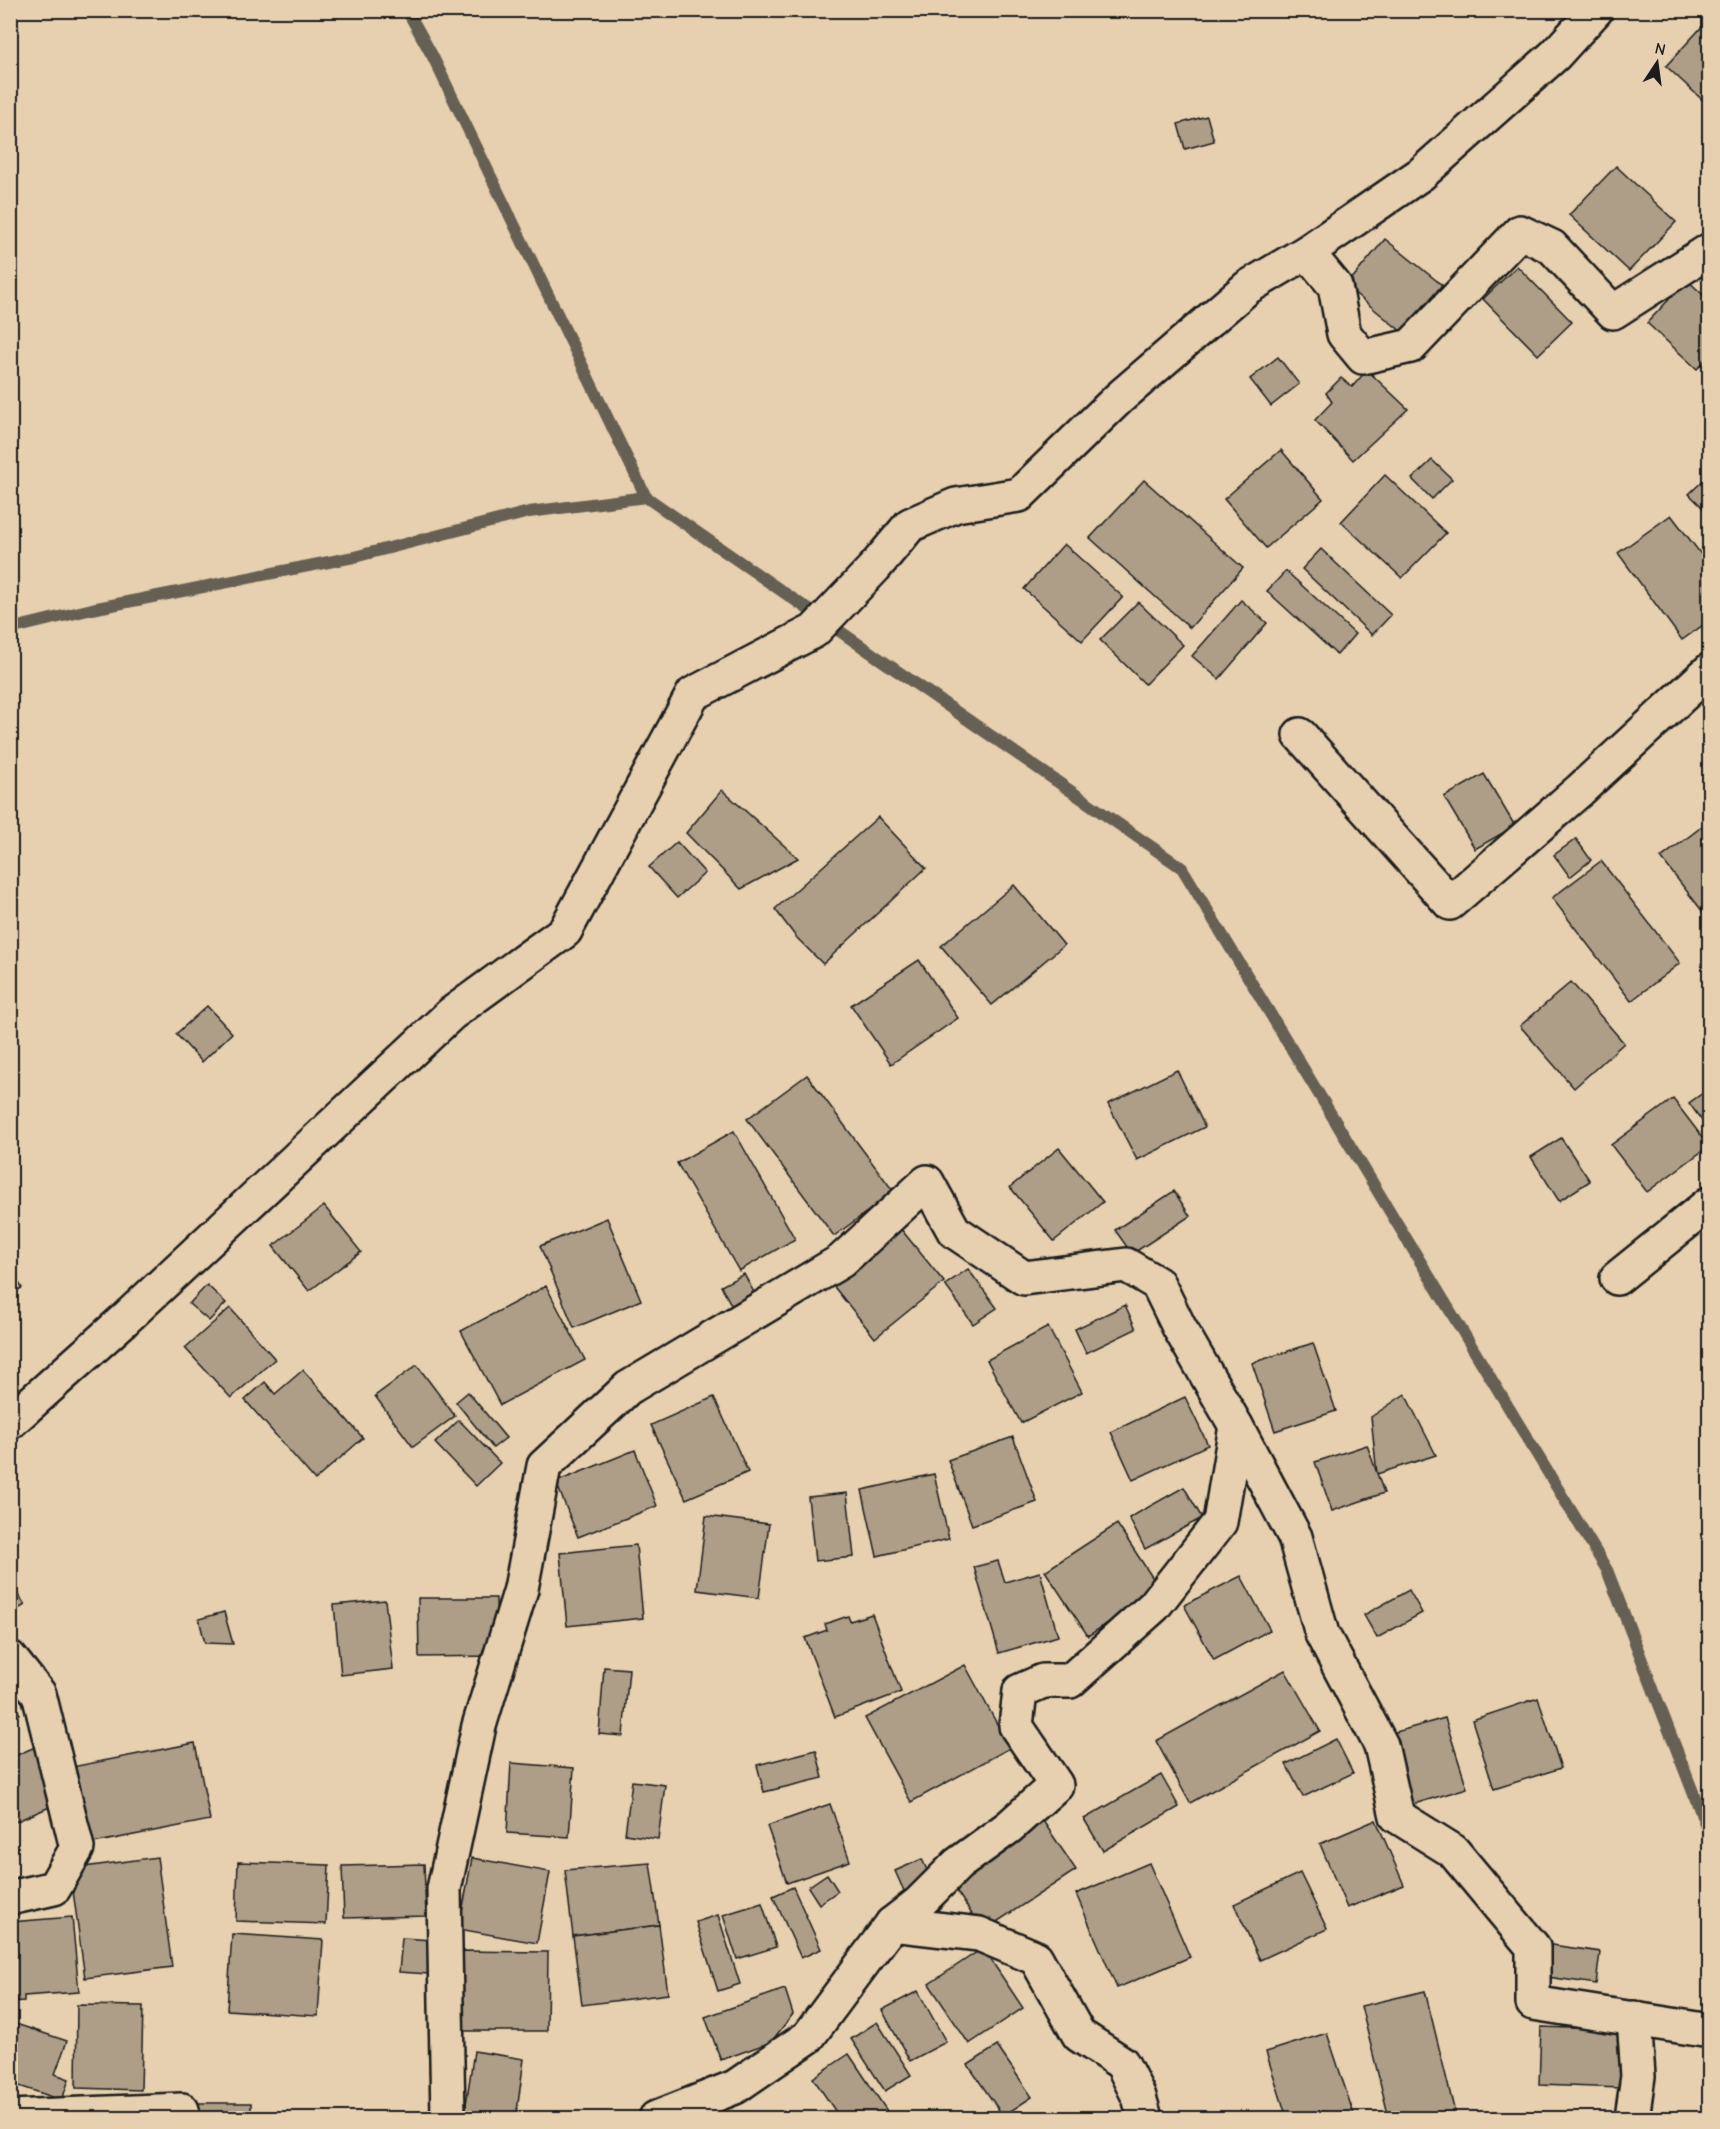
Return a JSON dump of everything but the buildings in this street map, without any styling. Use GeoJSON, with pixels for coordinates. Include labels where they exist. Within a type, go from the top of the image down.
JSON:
{"type":"FeatureCollection","features":[{"type":"Feature","properties":{"kind":"street"},"geometry":{"type":"LineString","coordinates":[[10,1422],[124,1320],[451,1014],[565,931],[693,694],[813,631],[876,567],[910,525],[956,505],[1019,495],[1119,398],[1248,287],[1307,252],[1421,174],[1555,55],[1596,10]]}},
{"type":"Feature","properties":{"kind":"street"},"geometry":{"type":"LineString","coordinates":[[1307,252],[1335,286],[1344,334],[1363,357],[1411,346],[1520,232],[1552,247],[1613,312],[1710,250]]}},
{"type":"Feature","properties":{"kind":"street"},"geometry":{"type":"LineString","coordinates":[[1300,735],[1450,903],[1580,790],[1710,670]]}},
{"type":"Feature","properties":{"kind":"street"},"geometry":{"type":"LineString","coordinates":[[448,2118],[444,1889],[479,1726],[521,1589],[544,1466],[628,1388],[841,1261],[927,1182],[954,1231],[1024,1278],[1126,1265],[1158,1284],[1179,1327],[1236,1426],[1295,1537],[1322,1634],[1381,1745],[1397,1816],[1453,1851],[1533,1947],[1533,2003],[1710,2031]]}},
{"type":"Feature","properties":{"kind":"street"},"geometry":{"type":"LineString","coordinates":[[1617,1278],[1710,1203]]}},
{"type":"Feature","properties":{"kind":"street"},"geometry":{"type":"LineString","coordinates":[[656,2118],[735,2087],[808,2037],[892,1924],[919,1903],[958,1864],[1009,1827],[1056,1785],[1016,1726],[1020,1691],[1043,1681],[1070,1682],[1154,1606],[1220,1522],[1236,1426]]}},
{"type":"Feature","properties":{"kind":"street"},"geometry":{"type":"LineString","coordinates":[[10,1658],[39,1694],[77,1848],[54,1888],[10,1898]]}},
{"type":"Feature","properties":{"kind":"street"},"geometry":{"type":"LineString","coordinates":[[892,1924],[979,1934],[1036,1958],[1078,2035],[1122,2063],[1139,2097],[1145,2118]]}},
{"type":"Feature","properties":{"kind":"street"},"geometry":{"type":"LineString","coordinates":[[1632,2118],[1638,2076],[1634,2018]]}},
{"type":"Feature","properties":{"kind":"street"},"geometry":{"type":"LineString","coordinates":[[10,2117],[182,2110],[182,2118]]}},
{"type":"Feature","properties":{"kind":"waterway"},"geometry":{"type":"LineString","coordinates":[[407,10],[433,57],[646,497],[1182,868],[1607,1570],[1710,1836]]}},
{"type":"Feature","properties":{"kind":"waterway"},"geometry":{"type":"LineString","coordinates":[[10,629],[92,609],[354,557],[529,512],[646,497]]}}]}
